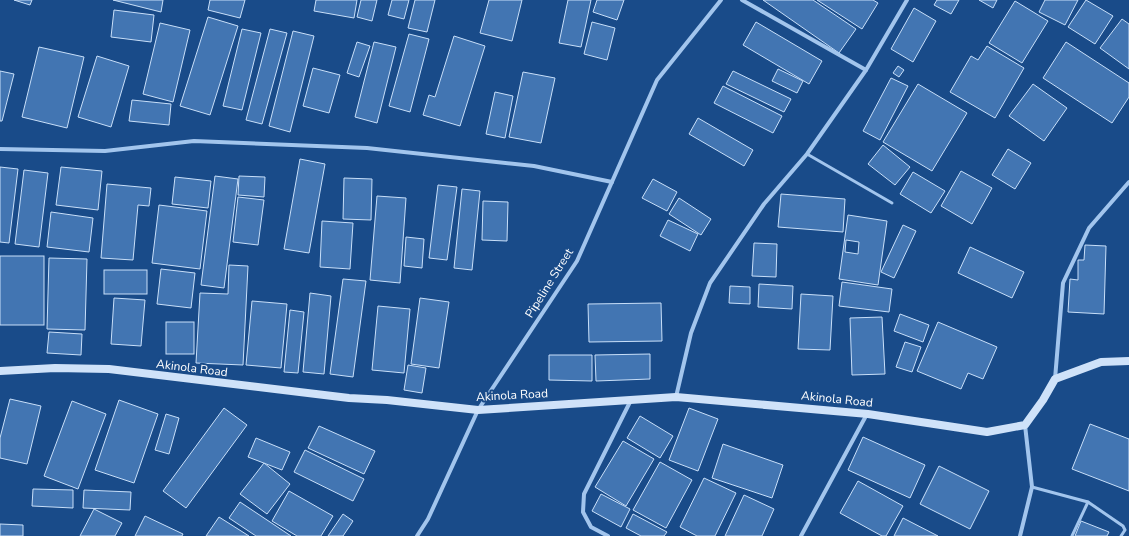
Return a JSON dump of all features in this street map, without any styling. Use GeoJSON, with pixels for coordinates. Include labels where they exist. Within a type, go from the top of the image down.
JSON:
{"type":"FeatureCollection","features":[{"type":"Feature","properties":{"kind":"street","name":"Pipeline Street"},"geometry":{"type":"LineString","coordinates":[[417,536],[428,519],[478,410],[577,261],[657,80],[721,0]]}},
{"type":"Feature","properties":{"kind":"street"},"geometry":{"type":"LineString","coordinates":[[742,0],[866,70]]}},
{"type":"Feature","properties":{"kind":"street"},"geometry":{"type":"LineString","coordinates":[[676,397],[691,333],[710,283],[764,204],[807,154],[866,70],[907,0]]}},
{"type":"Feature","properties":{"kind":"street"},"geometry":{"type":"LineString","coordinates":[[0,149],[105,151],[194,141],[367,148],[534,166],[612,182]]}},
{"type":"Feature","properties":{"kind":"street"},"geometry":{"type":"LineString","coordinates":[[1020,536],[1032,486],[1025,425],[1043,400],[1055,379],[1063,283],[1089,228],[1129,182]]}},
{"type":"Feature","properties":{"kind":"street"},"geometry":{"type":"LineString","coordinates":[[1055,379],[1100,362],[1129,361]]}},
{"type":"Feature","properties":{"kind":"street","name":"Akinola Road"},"geometry":{"type":"LineString","coordinates":[[0,370],[55,368],[109,369],[349,398],[388,400],[478,410],[632,398],[676,397],[868,414],[987,432],[1025,425]]}},
{"type":"Feature","properties":{"kind":"street"},"geometry":{"type":"LineString","coordinates":[[608,536],[591,527],[583,512],[584,494],[632,398]]}},
{"type":"Feature","properties":{"kind":"street"},"geometry":{"type":"LineString","coordinates":[[801,536],[868,414]]}},
{"type":"Feature","properties":{"kind":"lane"},"geometry":{"type":"LineString","coordinates":[[807,154],[892,203]]}},
{"type":"Feature","properties":{"kind":"lane"},"geometry":{"type":"LineString","coordinates":[[1032,486],[1088,502],[1123,526],[1125,530],[1121,536]]}},
{"type":"Feature","properties":{"kind":"lane"},"geometry":{"type":"LineString","coordinates":[[1072,536],[1088,502]]}},
{"type":"Feature","properties":{"kind":"building"},"geometry":{"type":"Polygon","coordinates":[[[14,0],[32,0],[30,5],[14,0]]]}},
{"type":"Feature","properties":{"kind":"building"},"geometry":{"type":"Polygon","coordinates":[[[113,0],[163,0],[161,12],[113,0]]]}},
{"type":"Feature","properties":{"kind":"building"},"geometry":{"type":"Polygon","coordinates":[[[210,0],[245,0],[240,18],[208,10],[210,0]]]}},
{"type":"Feature","properties":{"kind":"building"},"geometry":{"type":"Polygon","coordinates":[[[316,0],[357,0],[354,18],[314,11],[316,0]]]}},
{"type":"Feature","properties":{"kind":"building"},"geometry":{"type":"Polygon","coordinates":[[[361,0],[377,0],[372,21],[357,17],[361,0]]]}},
{"type":"Feature","properties":{"kind":"building"},"geometry":{"type":"Polygon","coordinates":[[[392,0],[409,0],[404,19],[388,15],[392,0]]]}},
{"type":"Feature","properties":{"kind":"building"},"geometry":{"type":"Polygon","coordinates":[[[415,0],[435,0],[427,32],[408,28],[415,0]]]}},
{"type":"Feature","properties":{"kind":"building"},"geometry":{"type":"Polygon","coordinates":[[[489,0],[522,0],[512,41],[480,33],[489,0]]]}},
{"type":"Feature","properties":{"kind":"building"},"geometry":{"type":"Polygon","coordinates":[[[568,0],[591,0],[581,47],[559,43],[568,0]]]}},
{"type":"Feature","properties":{"kind":"building"},"geometry":{"type":"Polygon","coordinates":[[[597,0],[624,0],[617,20],[593,12],[597,0]]]}},
{"type":"Feature","properties":{"kind":"building"},"geometry":{"type":"Polygon","coordinates":[[[763,0],[813,0],[856,29],[839,53],[763,0]]]}},
{"type":"Feature","properties":{"kind":"building"},"geometry":{"type":"Polygon","coordinates":[[[817,0],[873,0],[878,3],[862,29],[817,0]]]}},
{"type":"Feature","properties":{"kind":"building"},"geometry":{"type":"Polygon","coordinates":[[[937,0],[959,0],[951,14],[934,5],[937,0]]]}},
{"type":"Feature","properties":{"kind":"building"},"geometry":{"type":"Polygon","coordinates":[[[979,0],[997,0],[993,8],[979,0]]]}},
{"type":"Feature","properties":{"kind":"building"},"geometry":{"type":"Polygon","coordinates":[[[1045,0],[1078,0],[1065,25],[1039,12],[1045,0]]]}},
{"type":"Feature","properties":{"kind":"building"},"geometry":{"type":"Polygon","coordinates":[[[1086,0],[1113,16],[1095,44],[1068,27],[1086,0]]]}},
{"type":"Feature","properties":{"kind":"building"},"geometry":{"type":"Polygon","coordinates":[[[1015,1],[1048,21],[1022,63],[989,43],[1015,1]]]}},
{"type":"Feature","properties":{"kind":"building"},"geometry":{"type":"Polygon","coordinates":[[[914,8],[936,21],[913,62],[891,49],[914,8]]]}},
{"type":"Feature","properties":{"kind":"building"},"geometry":{"type":"Polygon","coordinates":[[[114,10],[154,15],[151,42],[111,37],[114,10]]]}},
{"type":"Feature","properties":{"kind":"building"},"geometry":{"type":"Polygon","coordinates":[[[208,17],[238,26],[210,115],[180,106],[208,17]]]}},
{"type":"Feature","properties":{"kind":"building"},"geometry":{"type":"Polygon","coordinates":[[[1122,19],[1129,24],[1129,69],[1100,48],[1122,19]]]}},
{"type":"Feature","properties":{"kind":"building"},"geometry":{"type":"Polygon","coordinates":[[[592,22],[615,28],[607,60],[584,54],[592,22]]]}},
{"type":"Feature","properties":{"kind":"building"},"geometry":{"type":"Polygon","coordinates":[[[756,22],[822,61],[809,84],[743,45],[756,22]]]}},
{"type":"Feature","properties":{"kind":"building"},"geometry":{"type":"Polygon","coordinates":[[[160,23],[190,30],[173,102],[143,94],[160,23]]]}},
{"type":"Feature","properties":{"kind":"building"},"geometry":{"type":"Polygon","coordinates":[[[242,29],[261,33],[242,110],[223,106],[242,29]]]}},
{"type":"Feature","properties":{"kind":"building"},"geometry":{"type":"Polygon","coordinates":[[[270,29],[287,33],[262,124],[246,120],[270,29]]]}},
{"type":"Feature","properties":{"kind":"building"},"geometry":{"type":"Polygon","coordinates":[[[293,31],[314,36],[290,132],[269,126],[293,31]]]}},
{"type":"Feature","properties":{"kind":"building"},"geometry":{"type":"Polygon","coordinates":[[[409,34],[429,39],[410,112],[389,106],[409,34]]]}},
{"type":"Feature","properties":{"kind":"building"},"geometry":{"type":"Polygon","coordinates":[[[454,36],[485,46],[460,126],[423,115],[429,95],[435,97],[454,36]]]}},
{"type":"Feature","properties":{"kind":"building"},"geometry":{"type":"Polygon","coordinates":[[[357,42],[370,46],[359,77],[347,73],[357,42]]]}},
{"type":"Feature","properties":{"kind":"building"},"geometry":{"type":"Polygon","coordinates":[[[374,42],[396,47],[377,123],[355,117],[374,42]]]}},
{"type":"Feature","properties":{"kind":"building"},"geometry":{"type":"Polygon","coordinates":[[[1066,42],[1129,83],[1129,97],[1112,123],[1043,78],[1066,42]]]}},
{"type":"Feature","properties":{"kind":"building"},"geometry":{"type":"Polygon","coordinates":[[[987,46],[1024,68],[995,118],[950,92],[971,56],[978,60],[987,46]]]}},
{"type":"Feature","properties":{"kind":"building"},"geometry":{"type":"Polygon","coordinates":[[[39,47],[84,57],[67,128],[22,117],[39,47]]]}},
{"type":"Feature","properties":{"kind":"building"},"geometry":{"type":"Polygon","coordinates":[[[97,56],[129,66],[111,127],[78,117],[97,56]]]}},
{"type":"Feature","properties":{"kind":"building"},"geometry":{"type":"Polygon","coordinates":[[[898,66],[904,70],[899,77],[893,73],[898,66]]]}},
{"type":"Feature","properties":{"kind":"building"},"geometry":{"type":"Polygon","coordinates":[[[313,68],[340,75],[329,113],[303,106],[313,68]]]}},
{"type":"Feature","properties":{"kind":"building"},"geometry":{"type":"Polygon","coordinates":[[[778,69],[803,81],[797,93],[772,81],[778,69]]]}},
{"type":"Feature","properties":{"kind":"building"},"geometry":{"type":"Polygon","coordinates":[[[0,71],[14,74],[2,121],[0,121],[0,71]]]}},
{"type":"Feature","properties":{"kind":"building"},"geometry":{"type":"Polygon","coordinates":[[[733,71],[791,99],[784,112],[726,84],[733,71]]]}},
{"type":"Feature","properties":{"kind":"building"},"geometry":{"type":"Polygon","coordinates":[[[523,72],[555,78],[541,143],[509,137],[523,72]]]}},
{"type":"Feature","properties":{"kind":"building"},"geometry":{"type":"Polygon","coordinates":[[[891,78],[908,86],[880,140],[863,131],[891,78]]]}},
{"type":"Feature","properties":{"kind":"building"},"geometry":{"type":"Polygon","coordinates":[[[918,84],[967,113],[932,171],[883,142],[918,84]]]}},
{"type":"Feature","properties":{"kind":"building"},"geometry":{"type":"Polygon","coordinates":[[[1033,84],[1067,108],[1044,141],[1009,116],[1033,84]]]}},
{"type":"Feature","properties":{"kind":"building"},"geometry":{"type":"Polygon","coordinates":[[[723,86],[782,116],[773,133],[714,103],[723,86]]]}},
{"type":"Feature","properties":{"kind":"building"},"geometry":{"type":"Polygon","coordinates":[[[495,92],[513,96],[505,138],[486,134],[495,92]]]}},
{"type":"Feature","properties":{"kind":"building"},"geometry":{"type":"Polygon","coordinates":[[[132,100],[171,104],[169,125],[129,121],[132,100]]]}},
{"type":"Feature","properties":{"kind":"building"},"geometry":{"type":"Polygon","coordinates":[[[698,118],[753,150],[744,166],[689,134],[698,118]]]}},
{"type":"Feature","properties":{"kind":"building"},"geometry":{"type":"Polygon","coordinates":[[[883,145],[910,167],[895,185],[868,164],[883,145]]]}},
{"type":"Feature","properties":{"kind":"building"},"geometry":{"type":"Polygon","coordinates":[[[1008,149],[1031,163],[1015,189],[992,175],[1008,149]]]}},
{"type":"Feature","properties":{"kind":"building"},"geometry":{"type":"Polygon","coordinates":[[[300,159],[325,164],[309,253],[284,249],[300,159]]]}},
{"type":"Feature","properties":{"kind":"building"},"geometry":{"type":"Polygon","coordinates":[[[0,167],[18,169],[9,243],[0,242],[0,167]]]}},
{"type":"Feature","properties":{"kind":"building"},"geometry":{"type":"Polygon","coordinates":[[[61,167],[102,171],[98,210],[56,205],[61,167]]]}},
{"type":"Feature","properties":{"kind":"building"},"geometry":{"type":"Polygon","coordinates":[[[24,170],[48,173],[39,247],[15,244],[24,170]]]}},
{"type":"Feature","properties":{"kind":"building"},"geometry":{"type":"Polygon","coordinates":[[[961,171],[992,188],[972,224],[941,206],[961,171]]]}},
{"type":"Feature","properties":{"kind":"building"},"geometry":{"type":"Polygon","coordinates":[[[913,172],[945,191],[931,213],[900,194],[913,172]]]}},
{"type":"Feature","properties":{"kind":"building"},"geometry":{"type":"Polygon","coordinates":[[[215,176],[238,179],[224,288],[201,285],[215,176]]]}},
{"type":"Feature","properties":{"kind":"building"},"geometry":{"type":"Polygon","coordinates":[[[239,176],[265,177],[264,197],[238,195],[239,176]]]}},
{"type":"Feature","properties":{"kind":"building"},"geometry":{"type":"Polygon","coordinates":[[[175,177],[211,181],[208,208],[172,204],[175,177]]]}},
{"type":"Feature","properties":{"kind":"building"},"geometry":{"type":"Polygon","coordinates":[[[344,178],[372,179],[371,220],[343,219],[344,178]]]}},
{"type":"Feature","properties":{"kind":"building"},"geometry":{"type":"Polygon","coordinates":[[[653,179],[677,192],[667,211],[642,198],[653,179]]]}},
{"type":"Feature","properties":{"kind":"building"},"geometry":{"type":"Polygon","coordinates":[[[107,184],[151,188],[149,206],[138,205],[133,260],[101,258],[107,184]]]}},
{"type":"Feature","properties":{"kind":"building"},"geometry":{"type":"Polygon","coordinates":[[[438,185],[457,187],[447,260],[429,258],[438,185]]]}},
{"type":"Feature","properties":{"kind":"building"},"geometry":{"type":"Polygon","coordinates":[[[462,189],[480,191],[472,270],[454,268],[462,189]]]}},
{"type":"Feature","properties":{"kind":"building"},"geometry":{"type":"Polygon","coordinates":[[[781,194],[845,199],[843,232],[778,227],[781,194]]]}},
{"type":"Feature","properties":{"kind":"building"},"geometry":{"type":"Polygon","coordinates":[[[377,196],[406,198],[400,283],[370,280],[377,196]]]}},
{"type":"Feature","properties":{"kind":"building"},"geometry":{"type":"Polygon","coordinates":[[[238,197],[264,200],[258,245],[233,242],[238,197]]]}},
{"type":"Feature","properties":{"kind":"building"},"geometry":{"type":"Polygon","coordinates":[[[679,198],[711,219],[701,235],[669,214],[679,198]]]}},
{"type":"Feature","properties":{"kind":"building"},"geometry":{"type":"Polygon","coordinates":[[[483,201],[508,202],[507,241],[482,240],[483,201]]]}},
{"type":"Feature","properties":{"kind":"building"},"geometry":{"type":"Polygon","coordinates":[[[159,205],[207,211],[200,269],[152,263],[159,205]]]}},
{"type":"Feature","properties":{"kind":"building"},"geometry":{"type":"Polygon","coordinates":[[[51,212],[93,218],[89,252],[47,247],[51,212]]]}},
{"type":"Feature","properties":{"kind":"building"},"geometry":{"type":"Polygon","coordinates":[[[848,215],[887,221],[878,285],[839,279],[848,215]],[[846,240],[845,252],[858,254],[859,242],[846,240]]]}},
{"type":"Feature","properties":{"kind":"building"},"geometry":{"type":"Polygon","coordinates":[[[668,220],[698,234],[690,251],[660,236],[668,220]]]}},
{"type":"Feature","properties":{"kind":"building"},"geometry":{"type":"Polygon","coordinates":[[[322,221],[353,223],[350,269],[320,267],[322,221]]]}},
{"type":"Feature","properties":{"kind":"building"},"geometry":{"type":"Polygon","coordinates":[[[903,225],[916,231],[894,278],[881,272],[903,225]]]}},
{"type":"Feature","properties":{"kind":"building"},"geometry":{"type":"Polygon","coordinates":[[[406,237],[424,239],[422,268],[404,266],[406,237]]]}},
{"type":"Feature","properties":{"kind":"building"},"geometry":{"type":"Polygon","coordinates":[[[754,243],[777,244],[776,277],[752,276],[754,243]]]}},
{"type":"Feature","properties":{"kind":"building"},"geometry":{"type":"Polygon","coordinates":[[[1085,245],[1106,246],[1104,314],[1068,312],[1070,279],[1078,280],[1078,260],[1084,260],[1085,245]]]}},
{"type":"Feature","properties":{"kind":"building"},"geometry":{"type":"Polygon","coordinates":[[[970,247],[1024,272],[1012,298],[958,273],[970,247]]]}},
{"type":"Feature","properties":{"kind":"building"},"geometry":{"type":"Polygon","coordinates":[[[0,256],[44,256],[44,325],[0,325],[0,256]]]}},
{"type":"Feature","properties":{"kind":"building"},"geometry":{"type":"Polygon","coordinates":[[[49,258],[87,259],[85,330],[47,329],[49,258]]]}},
{"type":"Feature","properties":{"kind":"building"},"geometry":{"type":"Polygon","coordinates":[[[229,265],[248,266],[243,365],[196,363],[200,293],[228,294],[229,265]]]}},
{"type":"Feature","properties":{"kind":"building"},"geometry":{"type":"Polygon","coordinates":[[[161,269],[195,273],[191,308],[157,304],[161,269]]]}},
{"type":"Feature","properties":{"kind":"building"},"geometry":{"type":"Polygon","coordinates":[[[104,270],[147,270],[147,294],[104,294],[104,270]]]}},
{"type":"Feature","properties":{"kind":"building"},"geometry":{"type":"Polygon","coordinates":[[[343,279],[366,281],[353,377],[330,374],[343,279]]]}},
{"type":"Feature","properties":{"kind":"building"},"geometry":{"type":"Polygon","coordinates":[[[842,282],[892,289],[889,312],[839,306],[842,282]]]}},
{"type":"Feature","properties":{"kind":"building"},"geometry":{"type":"Polygon","coordinates":[[[759,284],[793,286],[792,309],[758,307],[759,284]]]}},
{"type":"Feature","properties":{"kind":"building"},"geometry":{"type":"Polygon","coordinates":[[[730,286],[750,287],[750,304],[729,303],[730,286]]]}},
{"type":"Feature","properties":{"kind":"building"},"geometry":{"type":"Polygon","coordinates":[[[310,293],[331,296],[324,374],[303,372],[310,293]]]}},
{"type":"Feature","properties":{"kind":"building"},"geometry":{"type":"Polygon","coordinates":[[[801,294],[833,296],[830,350],[798,349],[801,294]]]}},
{"type":"Feature","properties":{"kind":"building"},"geometry":{"type":"Polygon","coordinates":[[[114,298],[145,300],[141,346],[111,344],[114,298]]]}},
{"type":"Feature","properties":{"kind":"building"},"geometry":{"type":"Polygon","coordinates":[[[420,298],[449,302],[439,368],[411,364],[420,298]]]}},
{"type":"Feature","properties":{"kind":"building"},"geometry":{"type":"Polygon","coordinates":[[[252,301],[287,304],[281,368],[246,365],[252,301]]]}},
{"type":"Feature","properties":{"kind":"building"},"geometry":{"type":"Polygon","coordinates":[[[661,303],[662,341],[589,342],[588,304],[661,303]]]}},
{"type":"Feature","properties":{"kind":"building"},"geometry":{"type":"Polygon","coordinates":[[[378,306],[410,309],[404,373],[372,370],[378,306]]]}},
{"type":"Feature","properties":{"kind":"building"},"geometry":{"type":"Polygon","coordinates":[[[290,310],[304,312],[298,373],[284,372],[290,310]]]}},
{"type":"Feature","properties":{"kind":"building"},"geometry":{"type":"Polygon","coordinates":[[[900,314],[929,325],[923,342],[894,331],[900,314]]]}},
{"type":"Feature","properties":{"kind":"building"},"geometry":{"type":"Polygon","coordinates":[[[882,317],[885,374],[852,375],[850,318],[882,317]]]}},
{"type":"Feature","properties":{"kind":"building"},"geometry":{"type":"Polygon","coordinates":[[[166,322],[194,322],[194,354],[166,354],[166,322]]]}},
{"type":"Feature","properties":{"kind":"building"},"geometry":{"type":"Polygon","coordinates":[[[938,322],[997,347],[983,379],[968,373],[961,389],[917,371],[938,322]]]}},
{"type":"Feature","properties":{"kind":"building"},"geometry":{"type":"Polygon","coordinates":[[[49,332],[82,334],[81,355],[47,353],[49,332]]]}},
{"type":"Feature","properties":{"kind":"building"},"geometry":{"type":"Polygon","coordinates":[[[905,342],[921,347],[912,372],[896,367],[905,342]]]}},
{"type":"Feature","properties":{"kind":"building"},"geometry":{"type":"Polygon","coordinates":[[[650,354],[650,379],[596,381],[595,355],[650,354]]]}},
{"type":"Feature","properties":{"kind":"building"},"geometry":{"type":"Polygon","coordinates":[[[549,355],[592,355],[592,381],[549,380],[549,355]]]}},
{"type":"Feature","properties":{"kind":"building"},"geometry":{"type":"Polygon","coordinates":[[[408,365],[426,368],[422,393],[404,390],[408,365]]]}},
{"type":"Feature","properties":{"kind":"building"},"geometry":{"type":"Polygon","coordinates":[[[10,399],[41,406],[27,464],[0,458],[0,438],[10,399]]]}},
{"type":"Feature","properties":{"kind":"building"},"geometry":{"type":"Polygon","coordinates":[[[119,400],[158,414],[134,483],[95,470],[119,400]]]}},
{"type":"Feature","properties":{"kind":"building"},"geometry":{"type":"Polygon","coordinates":[[[72,401],[106,414],[78,489],[44,476],[72,401]]]}},
{"type":"Feature","properties":{"kind":"building"},"geometry":{"type":"Polygon","coordinates":[[[224,408],[247,425],[186,508],[163,491],[224,408]]]}},
{"type":"Feature","properties":{"kind":"building"},"geometry":{"type":"Polygon","coordinates":[[[689,408],[718,419],[698,471],[669,460],[689,408]]]}},
{"type":"Feature","properties":{"kind":"building"},"geometry":{"type":"Polygon","coordinates":[[[166,414],[179,418],[169,454],[155,450],[166,414]]]}},
{"type":"Feature","properties":{"kind":"building"},"geometry":{"type":"Polygon","coordinates":[[[640,416],[673,436],[660,458],[627,438],[640,416]]]}},
{"type":"Feature","properties":{"kind":"building"},"geometry":{"type":"Polygon","coordinates":[[[1090,424],[1129,439],[1129,491],[1072,469],[1090,424]]]}},
{"type":"Feature","properties":{"kind":"building"},"geometry":{"type":"Polygon","coordinates":[[[319,426],[375,451],[364,474],[308,448],[319,426]]]}},
{"type":"Feature","properties":{"kind":"building"},"geometry":{"type":"Polygon","coordinates":[[[863,437],[925,465],[910,498],[848,470],[863,437]]]}},
{"type":"Feature","properties":{"kind":"building"},"geometry":{"type":"Polygon","coordinates":[[[256,438],[290,452],[282,470],[248,457],[256,438]]]}},
{"type":"Feature","properties":{"kind":"building"},"geometry":{"type":"Polygon","coordinates":[[[623,441],[654,459],[626,506],[595,487],[623,441]]]}},
{"type":"Feature","properties":{"kind":"building"},"geometry":{"type":"Polygon","coordinates":[[[723,444],[783,465],[772,498],[712,478],[723,444]]]}},
{"type":"Feature","properties":{"kind":"building"},"geometry":{"type":"Polygon","coordinates":[[[305,450],[364,479],[353,501],[294,472],[305,450]]]}},
{"type":"Feature","properties":{"kind":"building"},"geometry":{"type":"Polygon","coordinates":[[[660,462],[692,480],[666,528],[633,510],[660,462]]]}},
{"type":"Feature","properties":{"kind":"building"},"geometry":{"type":"Polygon","coordinates":[[[264,463],[290,484],[267,514],[240,494],[264,463]]]}},
{"type":"Feature","properties":{"kind":"building"},"geometry":{"type":"Polygon","coordinates":[[[939,466],[989,491],[970,529],[920,504],[939,466]]]}},
{"type":"Feature","properties":{"kind":"building"},"geometry":{"type":"Polygon","coordinates":[[[704,478],[736,493],[715,536],[697,536],[680,527],[704,478]]]}},
{"type":"Feature","properties":{"kind":"building"},"geometry":{"type":"Polygon","coordinates":[[[858,481],[903,506],[886,536],[882,536],[840,513],[858,481]]]}},
{"type":"Feature","properties":{"kind":"building"},"geometry":{"type":"Polygon","coordinates":[[[33,489],[73,490],[73,508],[32,506],[33,489]]]}},
{"type":"Feature","properties":{"kind":"building"},"geometry":{"type":"Polygon","coordinates":[[[84,490],[131,492],[130,510],[83,508],[84,490]]]}},
{"type":"Feature","properties":{"kind":"building"},"geometry":{"type":"Polygon","coordinates":[[[289,491],[333,516],[321,536],[297,536],[272,521],[289,491]]]}},
{"type":"Feature","properties":{"kind":"building"},"geometry":{"type":"Polygon","coordinates":[[[601,494],[630,509],[621,527],[592,511],[601,494]]]}},
{"type":"Feature","properties":{"kind":"building"},"geometry":{"type":"Polygon","coordinates":[[[744,495],[774,509],[762,536],[725,536],[744,495]]]}},
{"type":"Feature","properties":{"kind":"building"},"geometry":{"type":"Polygon","coordinates":[[[240,502],[291,536],[256,536],[229,518],[240,502]]]}},
{"type":"Feature","properties":{"kind":"building"},"geometry":{"type":"Polygon","coordinates":[[[94,509],[122,523],[115,536],[80,536],[94,509]]]}},
{"type":"Feature","properties":{"kind":"building"},"geometry":{"type":"Polygon","coordinates":[[[343,514],[353,521],[343,536],[328,536],[343,514]]]}},
{"type":"Feature","properties":{"kind":"building"},"geometry":{"type":"Polygon","coordinates":[[[633,514],[667,532],[664,536],[641,536],[626,528],[633,514]]]}},
{"type":"Feature","properties":{"kind":"building"},"geometry":{"type":"Polygon","coordinates":[[[145,516],[183,534],[182,536],[135,536],[145,516]]]}},
{"type":"Feature","properties":{"kind":"building"},"geometry":{"type":"Polygon","coordinates":[[[219,517],[249,536],[206,536],[219,517]]]}},
{"type":"Feature","properties":{"kind":"building"},"geometry":{"type":"Polygon","coordinates":[[[903,518],[938,536],[894,536],[903,518]]]}},
{"type":"Feature","properties":{"kind":"building"},"geometry":{"type":"Polygon","coordinates":[[[1081,521],[1109,532],[1107,536],[1075,536],[1081,521]]]}},
{"type":"Feature","properties":{"kind":"building"},"geometry":{"type":"Polygon","coordinates":[[[0,524],[23,525],[23,536],[0,536],[0,524]]]}}]}
